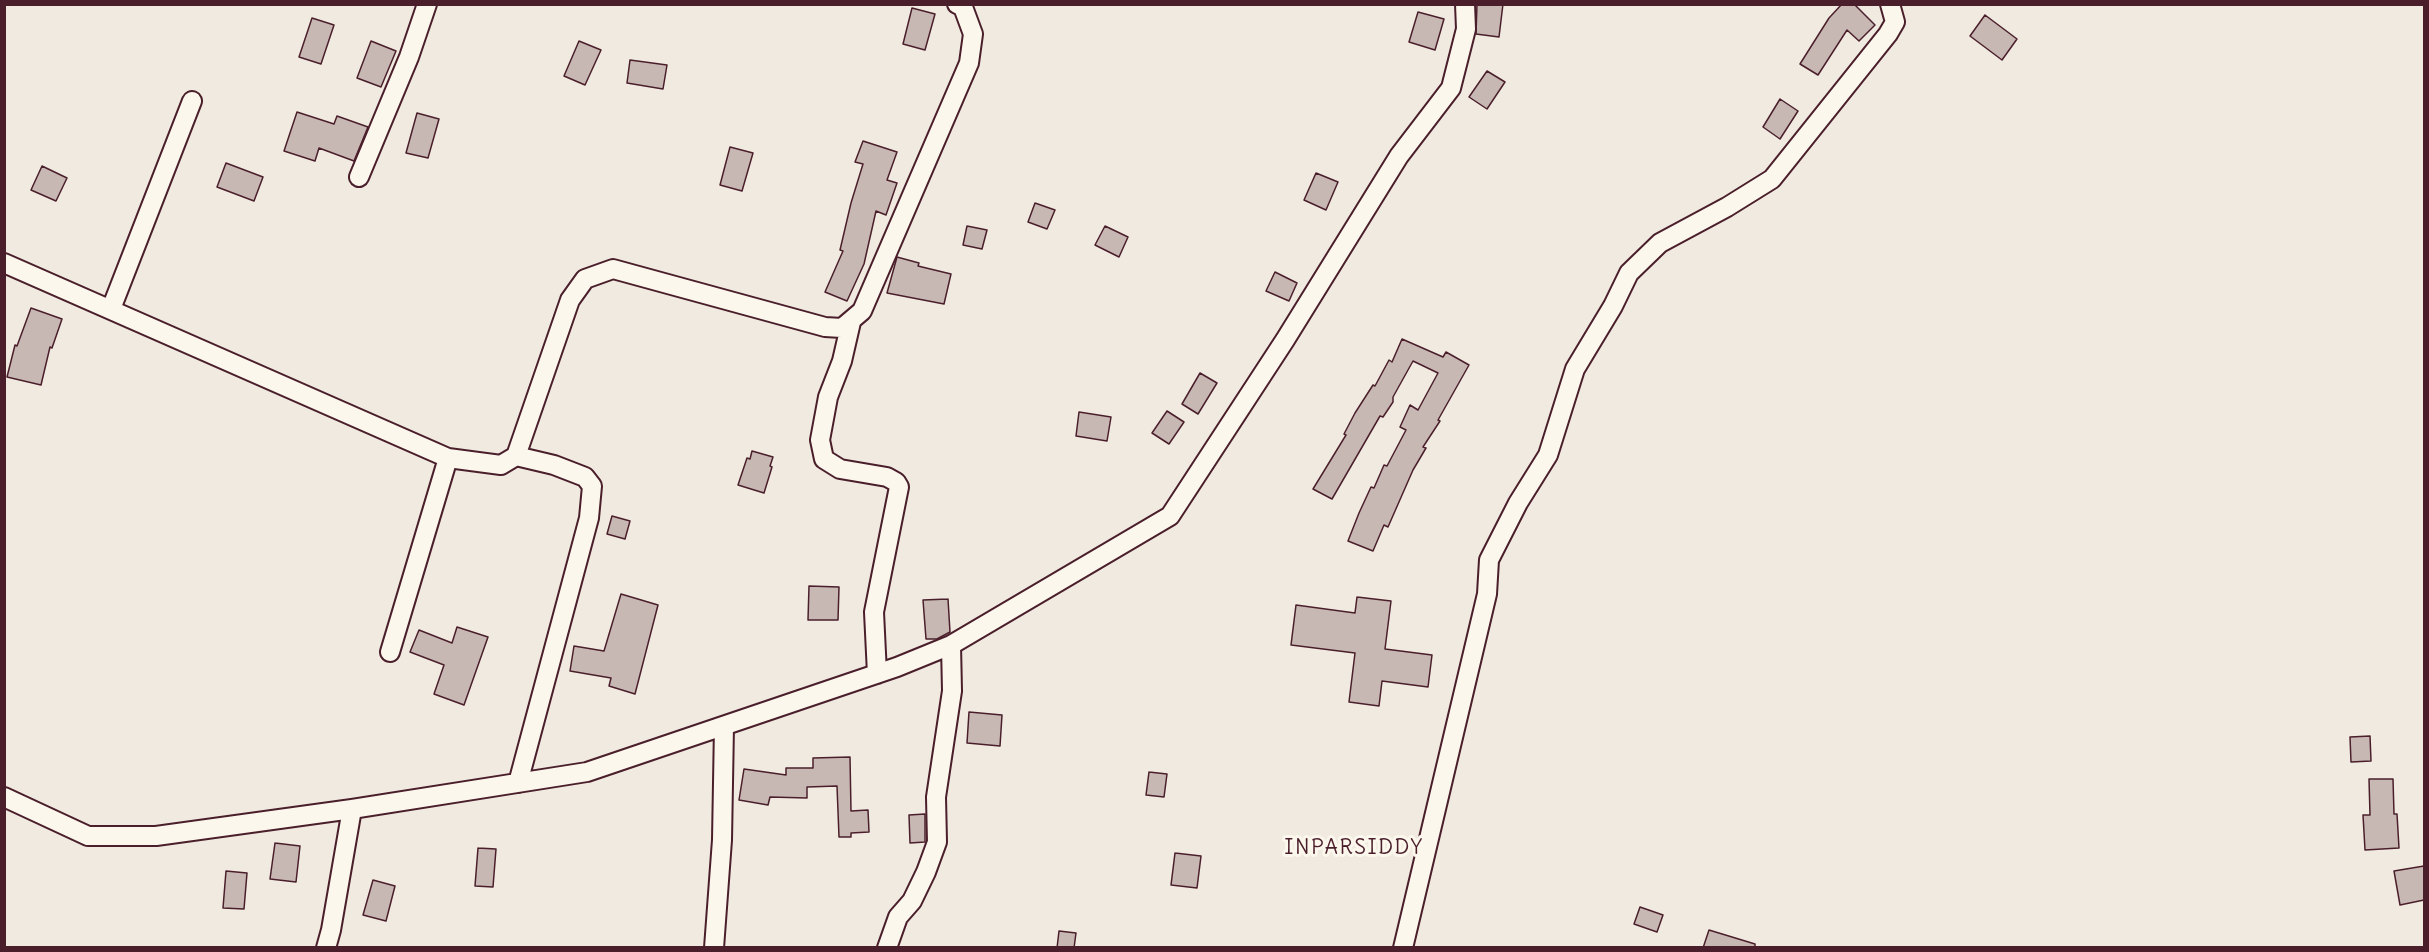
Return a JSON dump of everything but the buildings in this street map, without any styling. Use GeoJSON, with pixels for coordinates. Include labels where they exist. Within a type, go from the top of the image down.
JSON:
{"type":"FeatureCollection","features":[{"type":"Feature","properties":{"kind":"street"},"geometry":{"type":"LineString","coordinates":[[359,177],[410,57],[427,4]]}},
{"type":"Feature","properties":{"kind":"street"},"geometry":{"type":"LineString","coordinates":[[4,263],[448,458],[501,465],[516,456],[570,300],[585,279],[613,269],[825,327],[842,328],[851,322],[862,310],[969,63],[974,34],[963,7],[957,4]]}},
{"type":"Feature","properties":{"kind":"street"},"geometry":{"type":"LineString","coordinates":[[4,796],[88,836],[156,836],[352,809],[587,772],[877,674],[951,645],[1170,516],[1286,340],[1399,156],[1451,88],[1466,29],[1466,4]]}},
{"type":"Feature","properties":{"kind":"street"},"geometry":{"type":"LineString","coordinates":[[1403,948],[1487,594],[1489,560],[1518,503],[1548,455],[1575,369],[1613,306],[1629,273],[1660,243],[1727,207],[1772,179],[1888,34],[1895,22],[1890,4]]}},
{"type":"Feature","properties":{"kind":"street"},"geometry":{"type":"LineString","coordinates":[[111,309],[192,101]]}},
{"type":"Feature","properties":{"kind":"street"},"geometry":{"type":"LineString","coordinates":[[851,322],[842,361],[828,397],[820,440],[824,459],[840,469],[887,477],[896,482],[899,487],[874,612],[877,674]]}},
{"type":"Feature","properties":{"kind":"street"},"geometry":{"type":"LineString","coordinates":[[516,456],[554,465],[585,477],[592,486],[589,518],[518,783]]}},
{"type":"Feature","properties":{"kind":"street"},"geometry":{"type":"LineString","coordinates":[[390,652],[448,458]]}},
{"type":"Feature","properties":{"kind":"street"},"geometry":{"type":"LineString","coordinates":[[887,948],[898,917],[912,901],[937,842],[936,797],[952,692],[951,645]]}},
{"type":"Feature","properties":{"kind":"street"},"geometry":{"type":"LineString","coordinates":[[714,948],[722,840],[724,726]]}},
{"type":"Feature","properties":{"kind":"street"},"geometry":{"type":"LineString","coordinates":[[326,948],[332,930],[352,809]]}},
{"type":"Feature","properties":{"kind":"district","name":"INPARSIDDY"},"geometry":{"type":"Point","coordinates":[1354,848]}}]}
